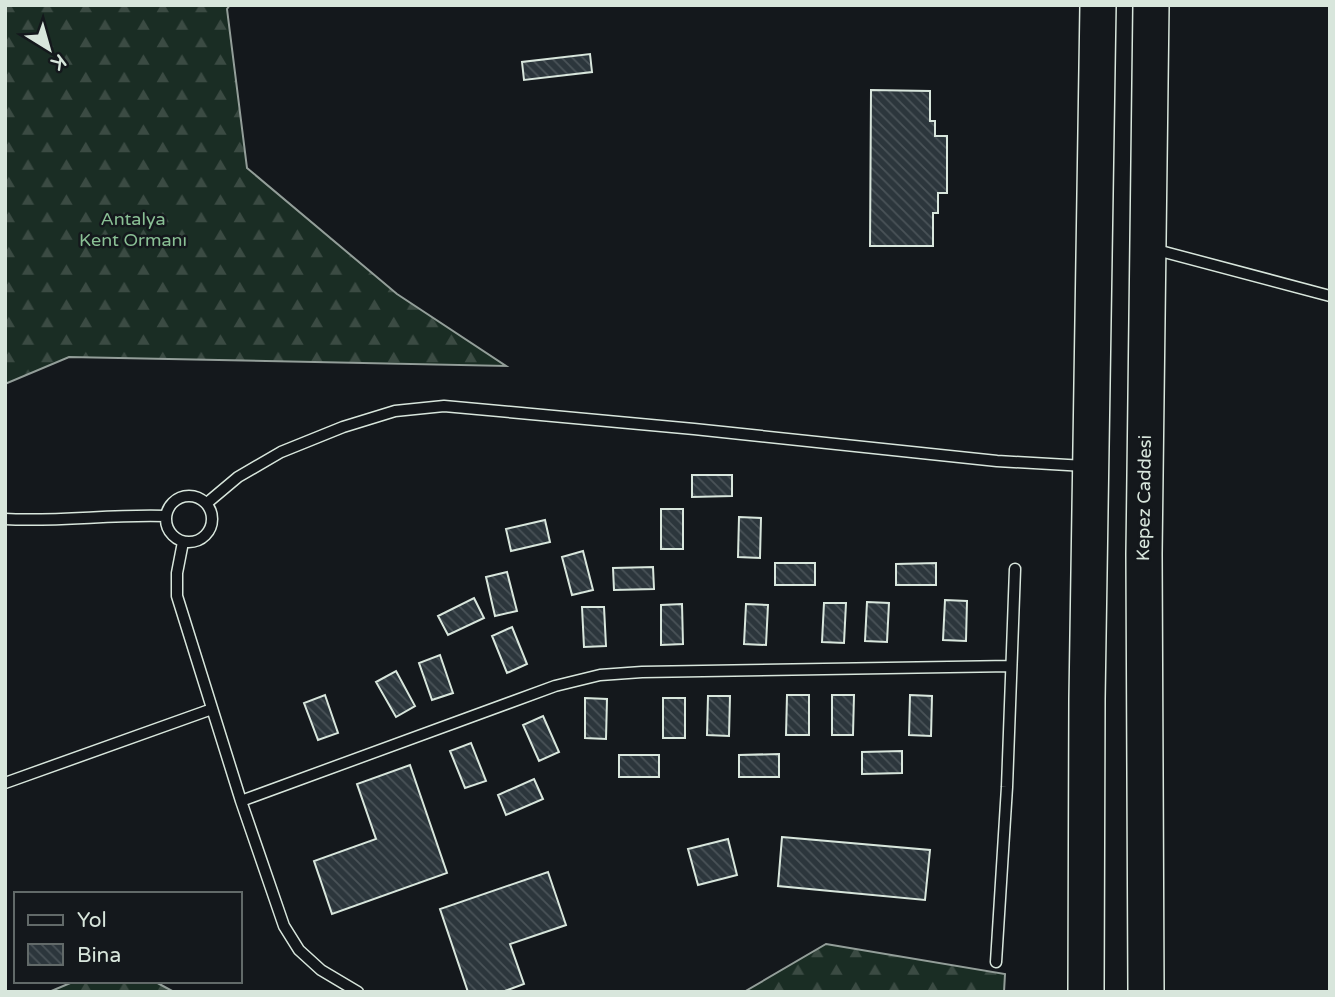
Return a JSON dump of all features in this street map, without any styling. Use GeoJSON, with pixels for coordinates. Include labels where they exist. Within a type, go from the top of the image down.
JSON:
{"type":"FeatureCollection","features":[{"type":"Feature","properties":{"kind":"main road"},"geometry":{"type":"LineString","coordinates":[[1086,992],[1087,699],[1098,5]]}},
{"type":"Feature","properties":{"kind":"main road","name":"Kepez Caddesi"},"geometry":{"type":"LineString","coordinates":[[1146,992],[1143,554],[1151,5]]}},
{"type":"Feature","properties":{"kind":"lane"},"geometry":{"type":"LineString","coordinates":[[1148,248],[1330,296]]}},
{"type":"Feature","properties":{"kind":"lane"},"geometry":{"type":"LineString","coordinates":[[207,503],[238,477],[281,452],[343,427],[395,411],[444,406],[997,461],[1091,466]]}},
{"type":"Feature","properties":{"kind":"lane"},"geometry":{"type":"LineString","coordinates":[[182,496],[191,496],[207,503],[213,519],[207,535],[192,543],[183,542],[169,532],[166,516],[175,501],[182,496]]}},
{"type":"Feature","properties":{"kind":"lane"},"geometry":{"type":"LineString","coordinates":[[5,519],[166,516]]}},
{"type":"Feature","properties":{"kind":"lane"},"geometry":{"type":"LineString","coordinates":[[183,542],[177,573],[177,596],[241,801],[284,926],[299,950],[321,970],[358,992]]}},
{"type":"Feature","properties":{"kind":"lane"},"geometry":{"type":"LineString","coordinates":[[996,962],[1007,787],[1015,569]]}},
{"type":"Feature","properties":{"kind":"lane"},"geometry":{"type":"LineString","coordinates":[[241,801],[555,686],[600,675],[1011,666]]}},
{"type":"Feature","properties":{"kind":"lane"},"geometry":{"type":"LineString","coordinates":[[5,783],[212,709]]}},
{"type":"Feature","properties":{"kind":"green space","name":"Antalya Kent Ormanı"},"geometry":{"type":"Polygon","coordinates":[[[5,5],[230,5],[227,9],[247,168],[397,294],[506,366],[69,357],[5,384],[5,5]]]}},
{"type":"Feature","properties":{"kind":"green space"},"geometry":{"type":"Polygon","coordinates":[[[826,944],[1005,974],[1004,992],[744,992],[826,944]]]}},
{"type":"Feature","properties":{"kind":"green space"},"geometry":{"type":"Polygon","coordinates":[[[70,983],[158,983],[174,992],[49,992],[70,983]]]}},
{"type":"Feature","properties":{"kind":"building"},"geometry":{"type":"Polygon","coordinates":[[[590,54],[592,72],[524,80],[522,62],[590,54]]]}},
{"type":"Feature","properties":{"kind":"building"},"geometry":{"type":"Polygon","coordinates":[[[871,90],[930,91],[930,121],[935,121],[935,136],[947,136],[947,193],[938,193],[938,213],[933,213],[933,246],[870,246],[871,90]]]}},
{"type":"Feature","properties":{"kind":"building"},"geometry":{"type":"Polygon","coordinates":[[[692,475],[732,475],[732,496],[692,497],[692,475]]]}},
{"type":"Feature","properties":{"kind":"building"},"geometry":{"type":"Polygon","coordinates":[[[661,509],[683,509],[683,549],[661,549],[661,509]]]}},
{"type":"Feature","properties":{"kind":"building"},"geometry":{"type":"Polygon","coordinates":[[[739,517],[761,518],[760,558],[738,557],[739,517]]]}},
{"type":"Feature","properties":{"kind":"building"},"geometry":{"type":"Polygon","coordinates":[[[545,520],[550,542],[511,551],[506,529],[545,520]]]}},
{"type":"Feature","properties":{"kind":"building"},"geometry":{"type":"Polygon","coordinates":[[[583,551],[593,590],[572,595],[562,557],[583,551]]]}},
{"type":"Feature","properties":{"kind":"building"},"geometry":{"type":"Polygon","coordinates":[[[775,563],[815,563],[815,585],[775,585],[775,563]]]}},
{"type":"Feature","properties":{"kind":"building"},"geometry":{"type":"Polygon","coordinates":[[[936,563],[936,585],[896,585],[896,564],[936,563]]]}},
{"type":"Feature","properties":{"kind":"building"},"geometry":{"type":"Polygon","coordinates":[[[653,567],[654,589],[614,590],[613,568],[653,567]]]}},
{"type":"Feature","properties":{"kind":"building"},"geometry":{"type":"Polygon","coordinates":[[[507,572],[517,611],[495,616],[486,577],[507,572]]]}},
{"type":"Feature","properties":{"kind":"building"},"geometry":{"type":"Polygon","coordinates":[[[474,598],[484,618],[448,635],[438,616],[474,598]]]}},
{"type":"Feature","properties":{"kind":"building"},"geometry":{"type":"Polygon","coordinates":[[[945,600],[967,601],[966,641],[943,640],[945,600]]]}},
{"type":"Feature","properties":{"kind":"building"},"geometry":{"type":"Polygon","coordinates":[[[867,602],[889,603],[887,642],[865,641],[867,602]]]}},
{"type":"Feature","properties":{"kind":"building"},"geometry":{"type":"Polygon","coordinates":[[[824,603],[846,603],[844,643],[822,642],[824,603]]]}},
{"type":"Feature","properties":{"kind":"building"},"geometry":{"type":"Polygon","coordinates":[[[682,604],[683,644],[661,645],[661,605],[682,604]]]}},
{"type":"Feature","properties":{"kind":"building"},"geometry":{"type":"Polygon","coordinates":[[[746,604],[768,605],[766,645],[744,644],[746,604]]]}},
{"type":"Feature","properties":{"kind":"building"},"geometry":{"type":"Polygon","coordinates":[[[582,607],[604,607],[606,646],[584,647],[582,607]]]}},
{"type":"Feature","properties":{"kind":"building"},"geometry":{"type":"Polygon","coordinates":[[[512,627],[527,664],[507,673],[492,636],[512,627]]]}},
{"type":"Feature","properties":{"kind":"building"},"geometry":{"type":"Polygon","coordinates":[[[440,655],[453,693],[432,700],[419,663],[440,655]]]}},
{"type":"Feature","properties":{"kind":"building"},"geometry":{"type":"Polygon","coordinates":[[[396,671],[415,706],[396,717],[376,682],[396,671]]]}},
{"type":"Feature","properties":{"kind":"building"},"geometry":{"type":"Polygon","coordinates":[[[325,695],[338,733],[318,740],[304,703],[325,695]]]}},
{"type":"Feature","properties":{"kind":"building"},"geometry":{"type":"Polygon","coordinates":[[[787,695],[809,695],[809,735],[786,735],[787,695]]]}},
{"type":"Feature","properties":{"kind":"building"},"geometry":{"type":"Polygon","coordinates":[[[832,695],[854,695],[853,735],[832,735],[832,695]]]}},
{"type":"Feature","properties":{"kind":"building"},"geometry":{"type":"Polygon","coordinates":[[[910,695],[932,696],[931,736],[909,735],[910,695]]]}},
{"type":"Feature","properties":{"kind":"building"},"geometry":{"type":"Polygon","coordinates":[[[708,696],[730,696],[729,736],[707,735],[708,696]]]}},
{"type":"Feature","properties":{"kind":"building"},"geometry":{"type":"Polygon","coordinates":[[[585,698],[607,699],[606,739],[585,738],[585,698]]]}},
{"type":"Feature","properties":{"kind":"building"},"geometry":{"type":"Polygon","coordinates":[[[663,698],[685,698],[685,738],[663,738],[663,698]]]}},
{"type":"Feature","properties":{"kind":"building"},"geometry":{"type":"Polygon","coordinates":[[[543,716],[559,752],[539,761],[523,725],[543,716]]]}},
{"type":"Feature","properties":{"kind":"building"},"geometry":{"type":"Polygon","coordinates":[[[471,743],[486,781],[465,788],[450,751],[471,743]]]}},
{"type":"Feature","properties":{"kind":"building"},"geometry":{"type":"Polygon","coordinates":[[[902,751],[902,773],[862,774],[862,752],[902,751]]]}},
{"type":"Feature","properties":{"kind":"building"},"geometry":{"type":"Polygon","coordinates":[[[779,754],[779,777],[739,777],[739,755],[779,754]]]}},
{"type":"Feature","properties":{"kind":"building"},"geometry":{"type":"Polygon","coordinates":[[[619,755],[659,755],[659,777],[619,777],[619,755]]]}},
{"type":"Feature","properties":{"kind":"building"},"geometry":{"type":"Polygon","coordinates":[[[410,765],[447,873],[332,914],[314,861],[376,839],[357,784],[410,765]]]}},
{"type":"Feature","properties":{"kind":"building"},"geometry":{"type":"Polygon","coordinates":[[[534,779],[543,799],[506,815],[498,795],[534,779]]]}},
{"type":"Feature","properties":{"kind":"building"},"geometry":{"type":"Polygon","coordinates":[[[782,837],[930,850],[925,900],[778,886],[782,837]]]}},
{"type":"Feature","properties":{"kind":"building"},"geometry":{"type":"Polygon","coordinates":[[[728,839],[737,875],[698,885],[688,849],[728,839]]]}},
{"type":"Feature","properties":{"kind":"building"},"geometry":{"type":"Polygon","coordinates":[[[548,872],[566,925],[510,944],[524,984],[502,992],[468,992],[440,909],[548,872]]]}}]}
